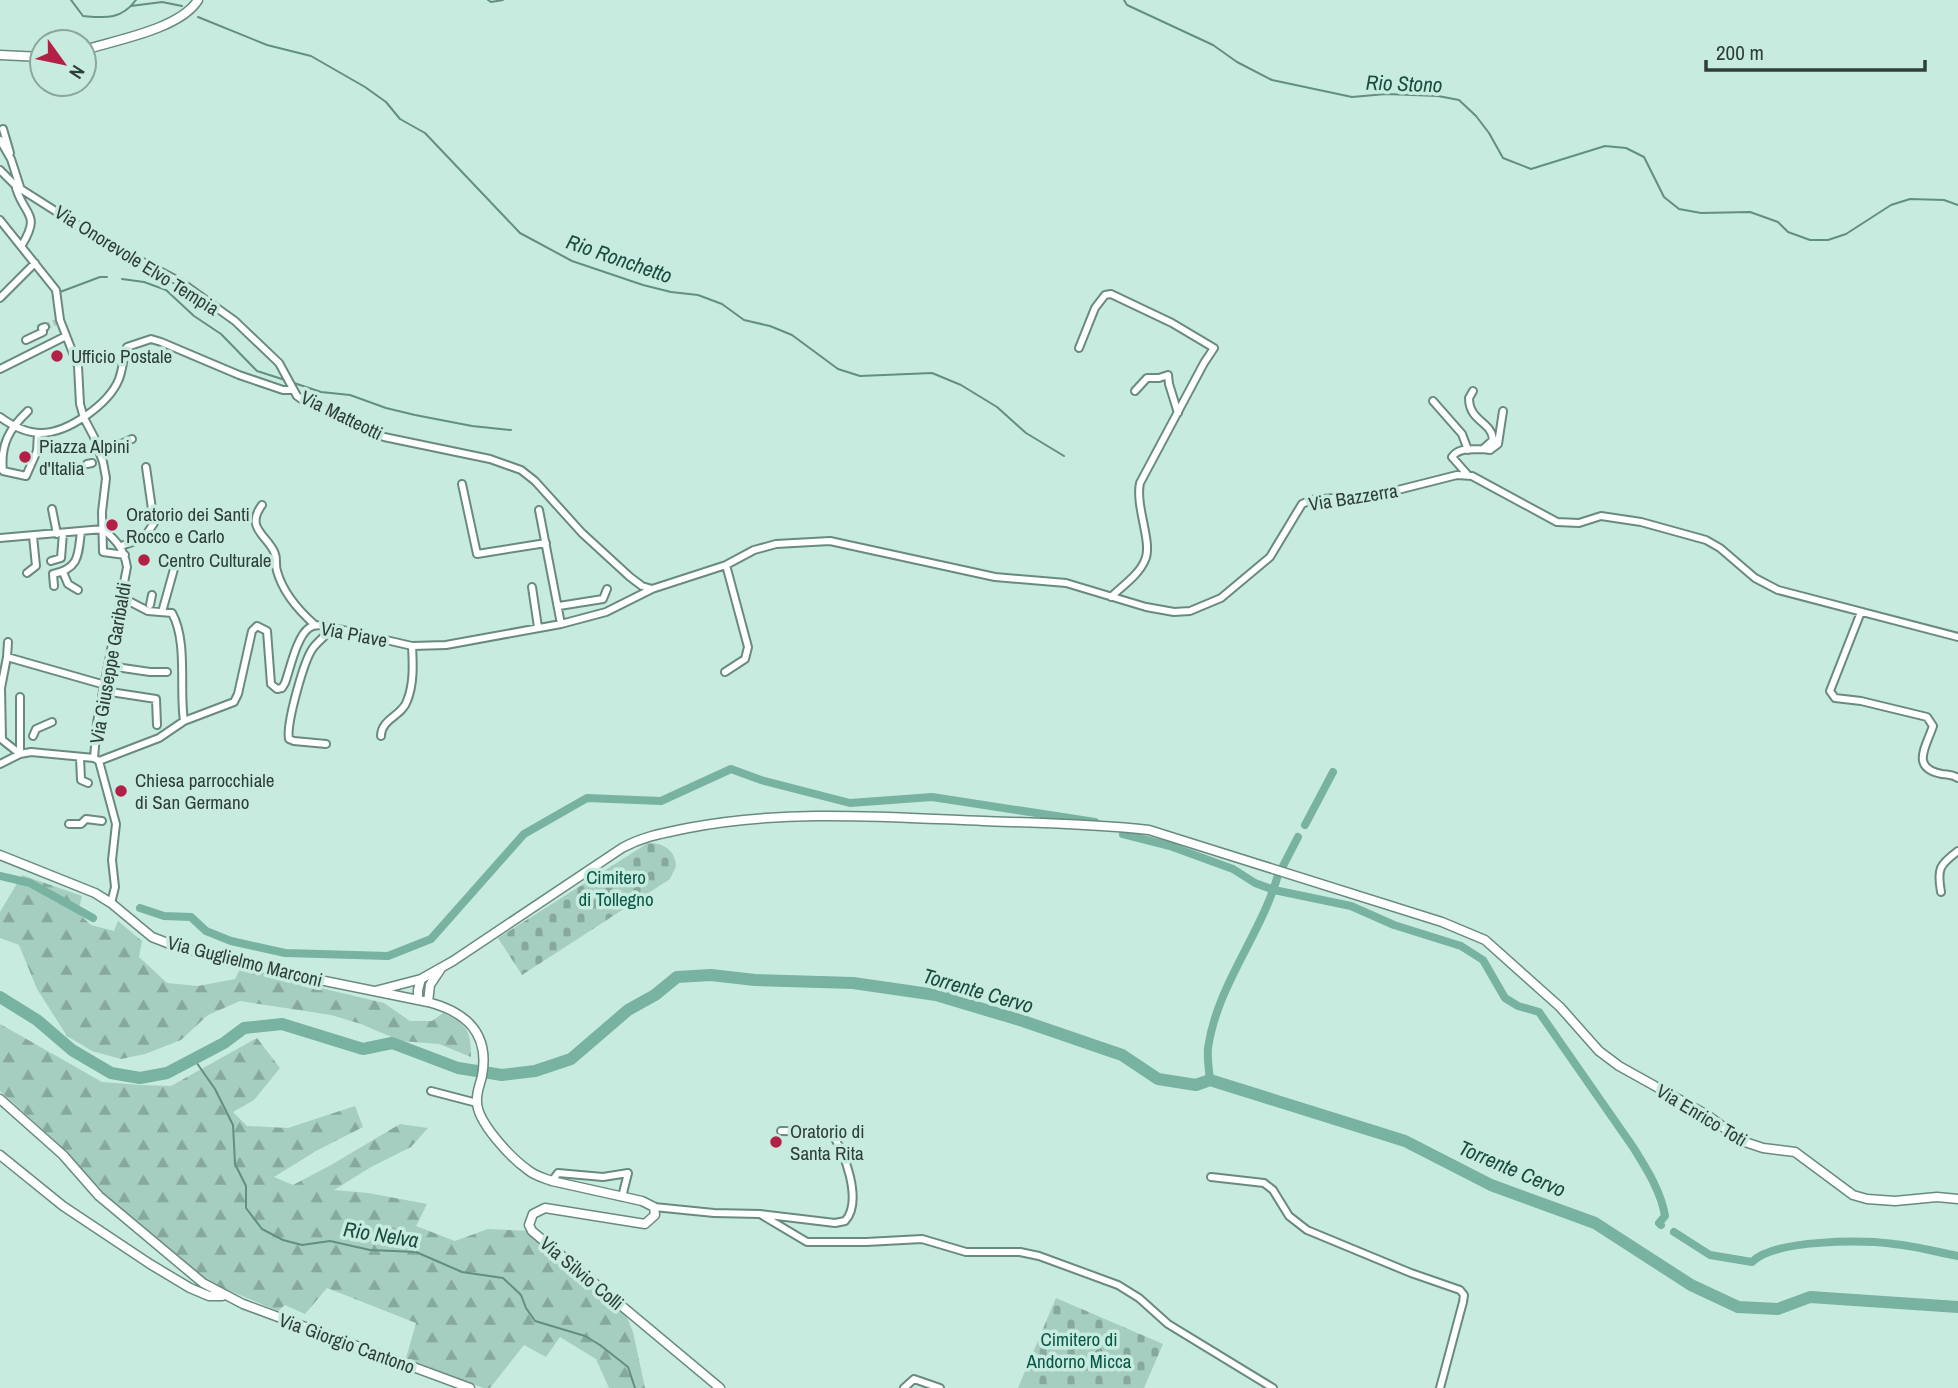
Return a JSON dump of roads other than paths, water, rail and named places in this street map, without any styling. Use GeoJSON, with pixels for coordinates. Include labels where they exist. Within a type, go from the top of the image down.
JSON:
{"type":"FeatureCollection","features":[{"type":"Feature","properties":{"kind":"street"},"geometry":{"type":"LineString","coordinates":[[98,45],[176,20],[194,7],[198,0]]}},
{"type":"Feature","properties":{"kind":"street"},"geometry":{"type":"LineString","coordinates":[[0,55],[28,56]]}},
{"type":"Feature","properties":{"kind":"street"},"geometry":{"type":"LineString","coordinates":[[3,129],[21,203],[32,221],[32,227],[22,245]]}},
{"type":"Feature","properties":{"kind":"street"},"geometry":{"type":"LineString","coordinates":[[0,140],[11,159]]}},
{"type":"Feature","properties":{"kind":"street","name":"Via Onorevole Elvo Tempia"},"geometry":{"type":"LineString","coordinates":[[0,170],[18,188],[101,240],[182,283],[235,321],[279,363],[293,390]]}},
{"type":"Feature","properties":{"kind":"street"},"geometry":{"type":"LineString","coordinates":[[0,220],[56,290],[58,321],[78,366],[80,404],[98,448],[96,463],[106,478],[103,552],[125,555]]}},
{"type":"Feature","properties":{"kind":"street"},"geometry":{"type":"LineString","coordinates":[[0,298],[35,263]]}},
{"type":"Feature","properties":{"kind":"street"},"geometry":{"type":"LineString","coordinates":[[1079,348],[1095,308],[1105,295],[1111,294],[1172,323],[1214,348],[1140,483],[1138,502],[1147,553],[1144,562],[1111,597]]}},
{"type":"Feature","properties":{"kind":"street"},"geometry":{"type":"LineString","coordinates":[[26,340],[43,332],[42,328],[45,327]]}},
{"type":"Feature","properties":{"kind":"street"},"geometry":{"type":"LineString","coordinates":[[0,369],[66,336]]}},
{"type":"Feature","properties":{"kind":"street","name":"Via Matteotti"},"geometry":{"type":"LineString","coordinates":[[38,433],[56,430],[84,418],[111,392],[119,379],[127,347],[151,339],[283,390],[293,390],[304,401],[384,437],[490,459],[522,470],[582,533],[642,586],[652,589]]}},
{"type":"Feature","properties":{"kind":"street"},"geometry":{"type":"LineString","coordinates":[[1135,391],[1147,379],[1168,375],[1178,413]]}},
{"type":"Feature","properties":{"kind":"street"},"geometry":{"type":"LineString","coordinates":[[1473,391],[1469,398],[1471,411],[1493,434],[1490,445],[1483,449]]}},
{"type":"Feature","properties":{"kind":"street"},"geometry":{"type":"LineString","coordinates":[[1433,401],[1462,434],[1468,450]]}},
{"type":"Feature","properties":{"kind":"street"},"geometry":{"type":"LineString","coordinates":[[0,418],[12,425],[38,433],[37,450],[26,476],[3,471],[1,455],[12,425],[28,411]]}},
{"type":"Feature","properties":{"kind":"street"},"geometry":{"type":"LineString","coordinates":[[1503,411],[1498,444],[1490,450],[1457,451],[1452,457],[1467,474],[1557,522],[1579,523],[1601,516],[1641,522],[1706,540],[1720,548],[1755,578],[1778,590],[1958,637]]}},
{"type":"Feature","properties":{"kind":"street"},"geometry":{"type":"LineString","coordinates":[[98,448],[119,445],[132,439]]}},
{"type":"Feature","properties":{"kind":"street"},"geometry":{"type":"LineString","coordinates":[[121,546],[144,538],[154,523],[146,467]]}},
{"type":"Feature","properties":{"kind":"street","name":"Via Bazzerra"},"geometry":{"type":"LineString","coordinates":[[726,565],[754,550],[776,544],[830,541],[995,577],[1066,583],[1165,610],[1191,611],[1221,598],[1269,557],[1302,504],[1311,500],[1382,494],[1467,474]]}},
{"type":"Feature","properties":{"kind":"street"},"geometry":{"type":"LineString","coordinates":[[462,484],[477,554],[546,543]]}},
{"type":"Feature","properties":{"kind":"street"},"geometry":{"type":"LineString","coordinates":[[262,505],[257,511],[257,530],[274,551],[283,587],[299,610],[315,625]]}},
{"type":"Feature","properties":{"kind":"street"},"geometry":{"type":"LineString","coordinates":[[51,561],[61,558],[60,533],[52,509]]}},
{"type":"Feature","properties":{"kind":"street"},"geometry":{"type":"LineString","coordinates":[[539,510],[561,624]]}},
{"type":"Feature","properties":{"kind":"street"},"geometry":{"type":"LineString","coordinates":[[0,538],[103,529]]}},
{"type":"Feature","properties":{"kind":"street","name":"Via Giuseppe Garibaldi"},"geometry":{"type":"LineString","coordinates":[[103,529],[121,546],[127,567],[97,723],[97,759],[114,820],[112,860],[116,887],[111,903]]}},
{"type":"Feature","properties":{"kind":"street"},"geometry":{"type":"LineString","coordinates":[[54,586],[53,574],[63,572],[75,564],[81,531]]}},
{"type":"Feature","properties":{"kind":"street"},"geometry":{"type":"LineString","coordinates":[[27,573],[36,566],[33,536]]}},
{"type":"Feature","properties":{"kind":"street"},"geometry":{"type":"LineString","coordinates":[[725,672],[745,659],[748,647],[726,565]]}},
{"type":"Feature","properties":{"kind":"street","name":"Via Piave"},"geometry":{"type":"LineString","coordinates":[[97,759],[159,738],[184,721],[233,702],[238,694],[252,631],[257,626],[267,631],[271,684],[277,689],[282,688],[285,683],[302,635],[315,625],[412,646],[446,645],[561,624],[606,612],[652,589],[726,565]]}},
{"type":"Feature","properties":{"kind":"street"},"geometry":{"type":"LineString","coordinates":[[162,612],[174,569]]}},
{"type":"Feature","properties":{"kind":"street"},"geometry":{"type":"LineString","coordinates":[[63,572],[68,584],[78,590]]}},
{"type":"Feature","properties":{"kind":"street"},"geometry":{"type":"LineString","coordinates":[[532,587],[538,627]]}},
{"type":"Feature","properties":{"kind":"street"},"geometry":{"type":"LineString","coordinates":[[559,606],[596,601],[603,598],[607,589]]}},
{"type":"Feature","properties":{"kind":"street"},"geometry":{"type":"LineString","coordinates":[[149,609],[152,595]]}},
{"type":"Feature","properties":{"kind":"street"},"geometry":{"type":"LineString","coordinates":[[121,597],[149,609],[172,613],[178,629],[184,721]]}},
{"type":"Feature","properties":{"kind":"street"},"geometry":{"type":"LineString","coordinates":[[1861,612],[1830,691],[1832,695],[1835,698],[1861,701],[1927,717],[1933,726],[1921,760],[1923,766],[1928,770],[1958,778]]}},
{"type":"Feature","properties":{"kind":"street"},"geometry":{"type":"LineString","coordinates":[[326,744],[294,741],[289,739],[288,734],[292,707],[308,656],[333,627]]}},
{"type":"Feature","properties":{"kind":"street"},"geometry":{"type":"LineString","coordinates":[[8,642],[2,680],[1,739],[20,754]]}},
{"type":"Feature","properties":{"kind":"street"},"geometry":{"type":"LineString","coordinates":[[382,736],[384,725],[407,703],[413,674],[412,646]]}},
{"type":"Feature","properties":{"kind":"street"},"geometry":{"type":"LineString","coordinates":[[6,657],[105,688],[156,699],[157,725]]}},
{"type":"Feature","properties":{"kind":"street"},"geometry":{"type":"LineString","coordinates":[[109,666],[150,672],[167,671]]}},
{"type":"Feature","properties":{"kind":"street"},"geometry":{"type":"LineString","coordinates":[[20,697],[20,754]]}},
{"type":"Feature","properties":{"kind":"street"},"geometry":{"type":"LineString","coordinates":[[33,736],[36,729],[52,722]]}},
{"type":"Feature","properties":{"kind":"street"},"geometry":{"type":"LineString","coordinates":[[0,764],[32,750],[97,759]]}},
{"type":"Feature","properties":{"kind":"street"},"geometry":{"type":"LineString","coordinates":[[80,757],[81,780],[88,783]]}},
{"type":"Feature","properties":{"kind":"street","name":"Via Enrico Toti"},"geometry":{"type":"LineString","coordinates":[[453,961],[622,848],[640,838],[657,834],[740,819],[776,817],[916,818],[1149,831],[1460,928],[1485,940],[1560,1007],[1599,1051],[1619,1066],[1720,1123],[1742,1141],[1763,1148],[1790,1151],[1805,1158],[1835,1184],[1853,1195],[1882,1200],[1949,1197],[1958,1199]]}},
{"type":"Feature","properties":{"kind":"street"},"geometry":{"type":"LineString","coordinates":[[69,824],[81,824],[86,820],[102,821]]}},
{"type":"Feature","properties":{"kind":"street"},"geometry":{"type":"LineString","coordinates":[[1941,892],[1940,869],[1947,857],[1958,851]]}},
{"type":"Feature","properties":{"kind":"street","name":"Via Guglielmo Marconi"},"geometry":{"type":"LineString","coordinates":[[0,855],[95,893],[152,937],[170,944],[231,962],[444,1006],[465,1017],[475,1031],[483,1056],[477,1103]]}},
{"type":"Feature","properties":{"kind":"street"},"geometry":{"type":"LineString","coordinates":[[376,991],[421,979],[453,961]]}},
{"type":"Feature","properties":{"kind":"street"},"geometry":{"type":"LineString","coordinates":[[428,1002],[430,985],[438,972],[453,961]]}},
{"type":"Feature","properties":{"kind":"street"},"geometry":{"type":"LineString","coordinates":[[418,1000],[421,979]]}},
{"type":"Feature","properties":{"kind":"street"},"geometry":{"type":"LineString","coordinates":[[431,1091],[477,1103],[479,1114],[487,1128],[521,1164],[538,1177],[649,1203],[654,1207],[760,1214],[835,1223],[845,1221],[851,1212],[853,1195],[848,1168],[831,1133],[781,1131]]}},
{"type":"Feature","properties":{"kind":"street"},"geometry":{"type":"LineString","coordinates":[[0,1099],[63,1155],[99,1196],[122,1217],[178,1264],[225,1296]]}},
{"type":"Feature","properties":{"kind":"street"},"geometry":{"type":"LineString","coordinates":[[0,1155],[63,1206],[150,1264],[199,1292],[209,1296],[225,1296]]}},
{"type":"Feature","properties":{"kind":"street"},"geometry":{"type":"LineString","coordinates":[[552,1181],[558,1173],[603,1177],[628,1173],[622,1197]]}},
{"type":"Feature","properties":{"kind":"street"},"geometry":{"type":"LineString","coordinates":[[1211,1177],[1264,1183],[1273,1190],[1290,1216],[1307,1230],[1385,1263],[1460,1290],[1464,1295],[1463,1302],[1440,1388]]}},
{"type":"Feature","properties":{"kind":"street","name":"Via Silvio Colli"},"geometry":{"type":"LineString","coordinates":[[654,1207],[654,1215],[645,1224],[545,1208],[533,1214],[529,1225],[538,1237],[720,1388]]}},
{"type":"Feature","properties":{"kind":"street"},"geometry":{"type":"LineString","coordinates":[[760,1214],[807,1242],[922,1239],[966,1252],[1020,1252],[1039,1256],[1118,1285],[1139,1298],[1168,1324],[1273,1388]]}},
{"type":"Feature","properties":{"kind":"street","name":"Via Giorgio Cantono"},"geometry":{"type":"LineString","coordinates":[[225,1296],[470,1388]]}},
{"type":"Feature","properties":{"kind":"street"},"geometry":{"type":"LineString","coordinates":[[904,1388],[914,1380],[940,1388]]}},
{"type":"Feature","properties":{"kind":"waterway","name":"Rio Stono"},"geometry":{"type":"LineString","coordinates":[[71,0],[83,16],[99,17],[119,14],[136,0]]}},
{"type":"Feature","properties":{"kind":"waterway","name":"Rio Stono"},"geometry":{"type":"LineString","coordinates":[[488,0],[503,0]]}},
{"type":"Feature","properties":{"kind":"waterway","name":"Rio Stono"},"geometry":{"type":"LineString","coordinates":[[1124,0],[1127,5],[1213,45],[1237,62],[1272,80],[1352,97],[1386,94],[1438,96],[1459,100],[1489,133],[1503,158],[1531,169],[1605,146],[1626,148],[1644,157],[1664,197],[1679,209],[1701,213],[1750,212],[1778,222],[1788,232],[1810,240],[1828,240],[1846,234],[1891,205],[1910,199],[1944,200],[1958,205]]}},
{"type":"Feature","properties":{"kind":"waterway","name":"Rio Ronchetto"},"geometry":{"type":"LineString","coordinates":[[131,6],[162,2],[182,6]]}},
{"type":"Feature","properties":{"kind":"waterway","name":"Rio Ronchetto"},"geometry":{"type":"LineString","coordinates":[[198,17],[267,45],[311,56],[365,87],[386,102],[400,119],[425,133],[520,233],[572,261],[643,285],[698,295],[722,304],[744,320],[792,335],[838,369],[860,376],[932,373],[961,385],[997,407],[1026,433],[1064,456]]}},
{"type":"Feature","properties":{"kind":"waterway"},"geometry":{"type":"LineString","coordinates":[[60,292],[100,277],[107,277]]}},
{"type":"Feature","properties":{"kind":"waterway"},"geometry":{"type":"LineString","coordinates":[[122,279],[144,282],[166,290],[194,316],[221,334],[257,371],[285,380]]}},
{"type":"Feature","properties":{"kind":"waterway"},"geometry":{"type":"LineString","coordinates":[[294,383],[321,392],[350,395],[415,415],[511,430]]}},
{"type":"Feature","properties":{"kind":"waterway"},"geometry":{"type":"LineString","coordinates":[[140,908],[164,916],[191,917],[206,931],[231,941],[285,953],[388,956],[431,939],[524,834],[587,798],[661,801],[731,769],[761,780],[850,803],[932,797],[1095,822]]}},
{"type":"Feature","properties":{"kind":"waterway"},"geometry":{"type":"LineString","coordinates":[[1305,825],[1333,772]]}},
{"type":"Feature","properties":{"kind":"waterway"},"geometry":{"type":"LineString","coordinates":[[1123,834],[1170,846],[1233,869],[1255,883],[1274,890],[1351,906],[1394,925],[1461,946],[1483,960],[1505,998],[1518,1006],[1539,1012],[1633,1147],[1660,1198],[1665,1216],[1659,1223],[1661,1225]]}},
{"type":"Feature","properties":{"kind":"waterway"},"geometry":{"type":"LineString","coordinates":[[1283,866],[1298,837]]}},
{"type":"Feature","properties":{"kind":"waterway"},"geometry":{"type":"LineString","coordinates":[[1210,1080],[1208,1052],[1220,1003],[1261,918],[1278,875]]}},
{"type":"Feature","properties":{"kind":"waterway"},"geometry":{"type":"LineString","coordinates":[[0,876],[30,883],[93,918]]}},
{"type":"Feature","properties":{"kind":"waterway","name":"Torrente Cervo"},"geometry":{"type":"LineString","coordinates":[[0,997],[37,1020],[72,1050],[111,1073],[140,1078],[167,1073],[224,1043],[244,1028],[282,1024],[363,1049],[392,1043],[458,1068],[502,1075],[535,1071],[571,1059],[628,1010],[655,995],[677,977],[711,975],[755,980],[853,983],[936,995],[1122,1055],[1158,1079],[1196,1085],[1210,1080],[1405,1141],[1491,1185],[1595,1223],[1691,1285],[1738,1307],[1778,1309],[1810,1297],[1958,1307]]}},
{"type":"Feature","properties":{"kind":"waterway","name":"Rio Nelva"},"geometry":{"type":"LineString","coordinates":[[194,1059],[215,1089],[233,1125],[235,1164],[246,1186],[246,1208],[262,1229],[283,1240],[302,1245],[330,1241],[370,1250],[416,1252],[462,1272],[503,1278],[521,1295],[535,1321],[585,1336],[600,1345],[628,1367],[635,1388]]}},
{"type":"Feature","properties":{"kind":"waterway"},"geometry":{"type":"LineString","coordinates":[[1674,1232],[1710,1255],[1752,1262],[1763,1254],[1779,1249],[1841,1242],[1902,1245],[1958,1256]]}},
{"type":"Feature","properties":{"kind":"tunnel"},"geometry":{"type":"LineString","coordinates":[[45,327],[56,322]]}},
{"type":"Feature","properties":{"kind":"place","name":"Ufficio Postale"},"geometry":{"type":"Point","coordinates":[57,356]}},
{"type":"Feature","properties":{"kind":"place","name":"Piazza Alpini d'Italia"},"geometry":{"type":"Point","coordinates":[25,457]}},
{"type":"Feature","properties":{"kind":"place","name":"Oratorio dei Santi Rocco e Carlo"},"geometry":{"type":"Point","coordinates":[112,525]}},
{"type":"Feature","properties":{"kind":"place","name":"Centro Culturale"},"geometry":{"type":"Point","coordinates":[144,560]}},
{"type":"Feature","properties":{"kind":"place","name":"Chiesa parrocchiale di San Germano"},"geometry":{"type":"Point","coordinates":[121,791]}},
{"type":"Feature","properties":{"kind":"place","name":"Oratorio di Santa Rita"},"geometry":{"type":"Point","coordinates":[776,1142]}},
{"type":"Feature","properties":{"kind":"park label","name":"Cimitero di Tollegno"},"geometry":{"type":"Point","coordinates":[616,888]}},
{"type":"Feature","properties":{"kind":"park label","name":"Cimitero di Andorno Micca"},"geometry":{"type":"Point","coordinates":[1079,1350]}}]}
